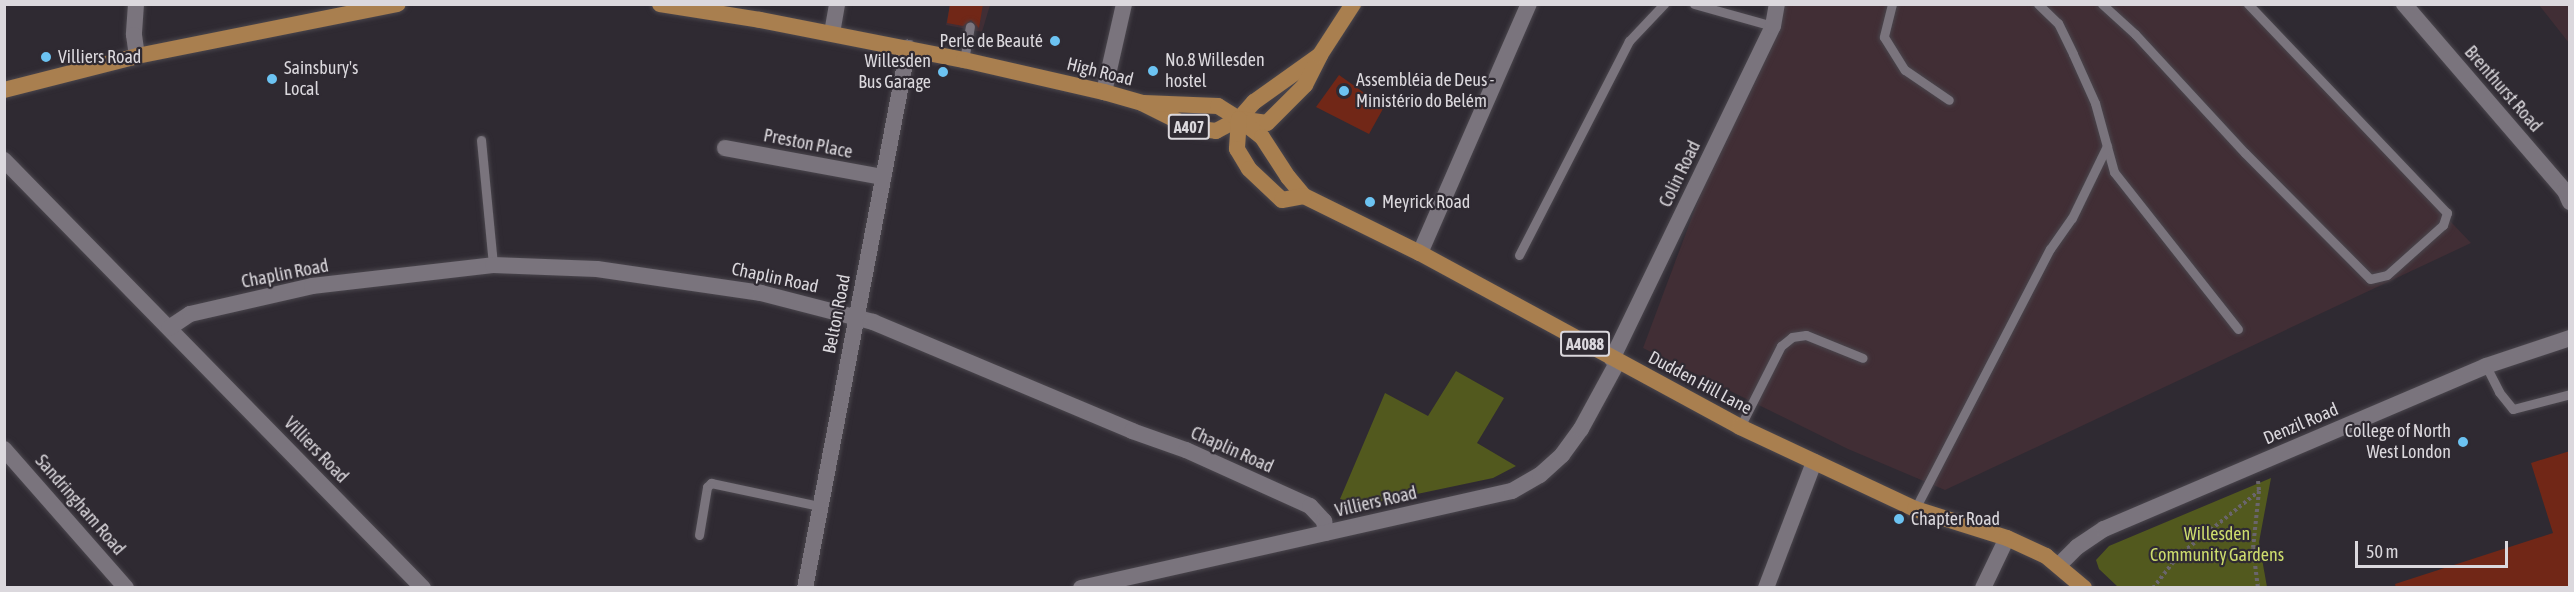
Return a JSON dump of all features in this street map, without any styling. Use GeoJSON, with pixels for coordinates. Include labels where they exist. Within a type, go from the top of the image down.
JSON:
{"type":"FeatureCollection","features":[{"type":"Feature","properties":{"kind":"main road"},"geometry":{"type":"LineString","coordinates":[[4,90],[137,56],[364,7],[398,4]]}},
{"type":"Feature","properties":{"kind":"main road","name":"High Road"},"geometry":{"type":"LineString","coordinates":[[660,4],[832,33],[964,60],[1104,92],[1142,103],[1192,128],[1216,131],[1239,119],[1254,102],[1320,55]]}},
{"type":"Feature","properties":{"kind":"main road","name":"High Road"},"geometry":{"type":"LineString","coordinates":[[1142,103],[1218,106],[1239,119],[1267,123],[1305,85],[1320,55],[1353,4]]}},
{"type":"Feature","properties":{"kind":"main road","name":"Dudden Hill Lane"},"geometry":{"type":"LineString","coordinates":[[1239,119],[1237,149],[1249,169],[1282,200],[1305,196]]}},
{"type":"Feature","properties":{"kind":"main road","name":"Dudden Hill Lane"},"geometry":{"type":"LineString","coordinates":[[1239,119],[1262,137],[1288,177],[1305,196],[1420,253],[1740,427],[1916,509],[2007,538],[2059,565],[2084,588]]}},
{"type":"Feature","properties":{"kind":"street"},"geometry":{"type":"LineString","coordinates":[[136,4],[134,35],[137,56]]}},
{"type":"Feature","properties":{"kind":"street"},"geometry":{"type":"LineString","coordinates":[[832,33],[837,4]]}},
{"type":"Feature","properties":{"kind":"street"},"geometry":{"type":"LineString","coordinates":[[1104,92],[1124,4]]}},
{"type":"Feature","properties":{"kind":"street"},"geometry":{"type":"LineString","coordinates":[[1420,253],[1529,4]]}},
{"type":"Feature","properties":{"kind":"street","name":"Colin Road"},"geometry":{"type":"LineString","coordinates":[[1615,360],[1773,26],[1778,4]]}},
{"type":"Feature","properties":{"kind":"street","name":"Brenthurst Road"},"geometry":{"type":"LineString","coordinates":[[2404,4],[2565,191],[2570,202]]}},
{"type":"Feature","properties":{"kind":"street","name":"Belton Road"},"geometry":{"type":"LineString","coordinates":[[805,588],[908,48]]}},
{"type":"Feature","properties":{"kind":"street","name":"Preston Place"},"geometry":{"type":"LineString","coordinates":[[725,148],[883,177]]}},
{"type":"Feature","properties":{"kind":"street","name":"Villiers Road"},"geometry":{"type":"LineString","coordinates":[[4,160],[423,588]]}},
{"type":"Feature","properties":{"kind":"street","name":"Chaplin Road"},"geometry":{"type":"LineString","coordinates":[[169,328],[190,315],[312,286],[493,266],[597,269],[761,293],[873,322],[1132,430],[1186,450],[1311,506],[1324,521],[1326,533]]}},
{"type":"Feature","properties":{"kind":"street","name":"Denzil Road"},"geometry":{"type":"LineString","coordinates":[[2059,565],[2076,547],[2104,529],[2486,366],[2570,338]]}},
{"type":"Feature","properties":{"kind":"street","name":"Villiers Road"},"geometry":{"type":"LineString","coordinates":[[1082,588],[1512,491],[1540,475],[1562,455],[1581,429],[1615,360]]}},
{"type":"Feature","properties":{"kind":"street","name":"Sandringham Road"},"geometry":{"type":"LineString","coordinates":[[4,449],[126,588]]}},
{"type":"Feature","properties":{"kind":"street"},"geometry":{"type":"LineString","coordinates":[[1766,588],[1814,462]]}},
{"type":"Feature","properties":{"kind":"street"},"geometry":{"type":"LineString","coordinates":[[1983,588],[2007,538]]}},
{"type":"Feature","properties":{"kind":"lane"},"geometry":{"type":"LineString","coordinates":[[1519,255],[1629,41],[1664,4]]}},
{"type":"Feature","properties":{"kind":"lane"},"geometry":{"type":"LineString","coordinates":[[1694,4],[1773,26]]}},
{"type":"Feature","properties":{"kind":"lane"},"geometry":{"type":"LineString","coordinates":[[1892,4],[1884,37],[1905,70],[1949,100]]}},
{"type":"Feature","properties":{"kind":"lane"},"geometry":{"type":"LineString","coordinates":[[2038,4],[2058,23],[2073,54],[2095,103],[2114,172],[2238,329]]}},
{"type":"Feature","properties":{"kind":"lane"},"geometry":{"type":"LineString","coordinates":[[2102,4],[2135,34],[2245,153],[2370,279],[2387,275],[2443,225],[2447,213],[2248,4]]}},
{"type":"Feature","properties":{"kind":"lane"},"geometry":{"type":"LineString","coordinates":[[964,60],[970,27]]}},
{"type":"Feature","properties":{"kind":"lane"},"geometry":{"type":"LineString","coordinates":[[482,140],[493,266]]}},
{"type":"Feature","properties":{"kind":"lane"},"geometry":{"type":"LineString","coordinates":[[1916,509],[2050,249],[2072,218],[2107,146]]}},
{"type":"Feature","properties":{"kind":"lane"},"geometry":{"type":"LineString","coordinates":[[1740,427],[1781,346],[1792,337],[1806,335],[1863,358]]}},
{"type":"Feature","properties":{"kind":"lane"},"geometry":{"type":"LineString","coordinates":[[2486,366],[2499,392],[2513,409],[2570,394]]}},
{"type":"Feature","properties":{"kind":"lane"},"geometry":{"type":"LineString","coordinates":[[699,535],[707,487],[711,483],[819,506]]}},
{"type":"Feature","properties":{"kind":"path"},"geometry":{"type":"LineString","coordinates":[[2254,465],[2259,491],[2253,548],[2258,588]]}},
{"type":"Feature","properties":{"kind":"path"},"geometry":{"type":"LineString","coordinates":[[2153,588],[2178,556],[2259,491]]}},
{"type":"Feature","properties":{"kind":"shaded area","name":"Willesden Bus Garage"},"geometry":{"type":"Polygon","coordinates":[[[950,5],[990,5],[982,32],[946,25],[950,5]]]}},
{"type":"Feature","properties":{"kind":"shaded area"},"geometry":{"type":"Polygon","coordinates":[[[1771,5],[2244,5],[2471,243],[1945,490],[1848,449],[1643,348],[1771,5]]]}},
{"type":"Feature","properties":{"kind":"shaded area"},"geometry":{"type":"Polygon","coordinates":[[[2539,5],[2569,5],[2569,43],[2539,5]]]}},
{"type":"Feature","properties":{"kind":"green space"},"geometry":{"type":"Polygon","coordinates":[[[1456,371],[1504,398],[1477,443],[1516,466],[1493,478],[1363,505],[1340,499],[1385,393],[1428,416],[1456,371]]]}},
{"type":"Feature","properties":{"kind":"green space","name":"Willesden Community Gardens"},"geometry":{"type":"Polygon","coordinates":[[[2271,478],[2259,542],[2267,587],[2118,587],[2099,569],[2096,560],[2109,546],[2271,478]]]}},
{"type":"Feature","properties":{"kind":"building","name":"Willesden Bus Garage"},"geometry":{"type":"Polygon","coordinates":[[[950,4],[983,4],[979,28],[971,20],[963,26],[947,23],[950,4]]]}},
{"type":"Feature","properties":{"kind":"building","name":"Assembléia de Deus - Ministério do Belém"},"geometry":{"type":"Polygon","coordinates":[[[1339,75],[1384,107],[1369,134],[1316,107],[1339,75]]]}},
{"type":"Feature","properties":{"kind":"building"},"geometry":{"type":"Polygon","coordinates":[[[2570,451],[2570,588],[2396,588],[2395,584],[2553,533],[2531,463],[2570,451]]]}},
{"type":"Feature","properties":{"kind":"place","name":"Perle de Beauté"},"geometry":{"type":"Point","coordinates":[1055,41]}},
{"type":"Feature","properties":{"kind":"place","name":"Villiers Road"},"geometry":{"type":"Point","coordinates":[46,57]}},
{"type":"Feature","properties":{"kind":"place","name":"No.8 Willesden hostel"},"geometry":{"type":"Point","coordinates":[1153,71]}},
{"type":"Feature","properties":{"kind":"place","name":"Willesden Bus Garage"},"geometry":{"type":"Point","coordinates":[943,72]}},
{"type":"Feature","properties":{"kind":"place","name":"Sainsbury's Local"},"geometry":{"type":"Point","coordinates":[272,79]}},
{"type":"Feature","properties":{"kind":"place","name":"Assembléia de Deus - Ministério do Belém"},"geometry":{"type":"Point","coordinates":[1344,91]}},
{"type":"Feature","properties":{"kind":"place","name":"Meyrick Road"},"geometry":{"type":"Point","coordinates":[1370,202]}},
{"type":"Feature","properties":{"kind":"place","name":"College of North West London"},"geometry":{"type":"Point","coordinates":[2463,442]}},
{"type":"Feature","properties":{"kind":"place","name":"Chapter Road"},"geometry":{"type":"Point","coordinates":[1899,519]}}]}
